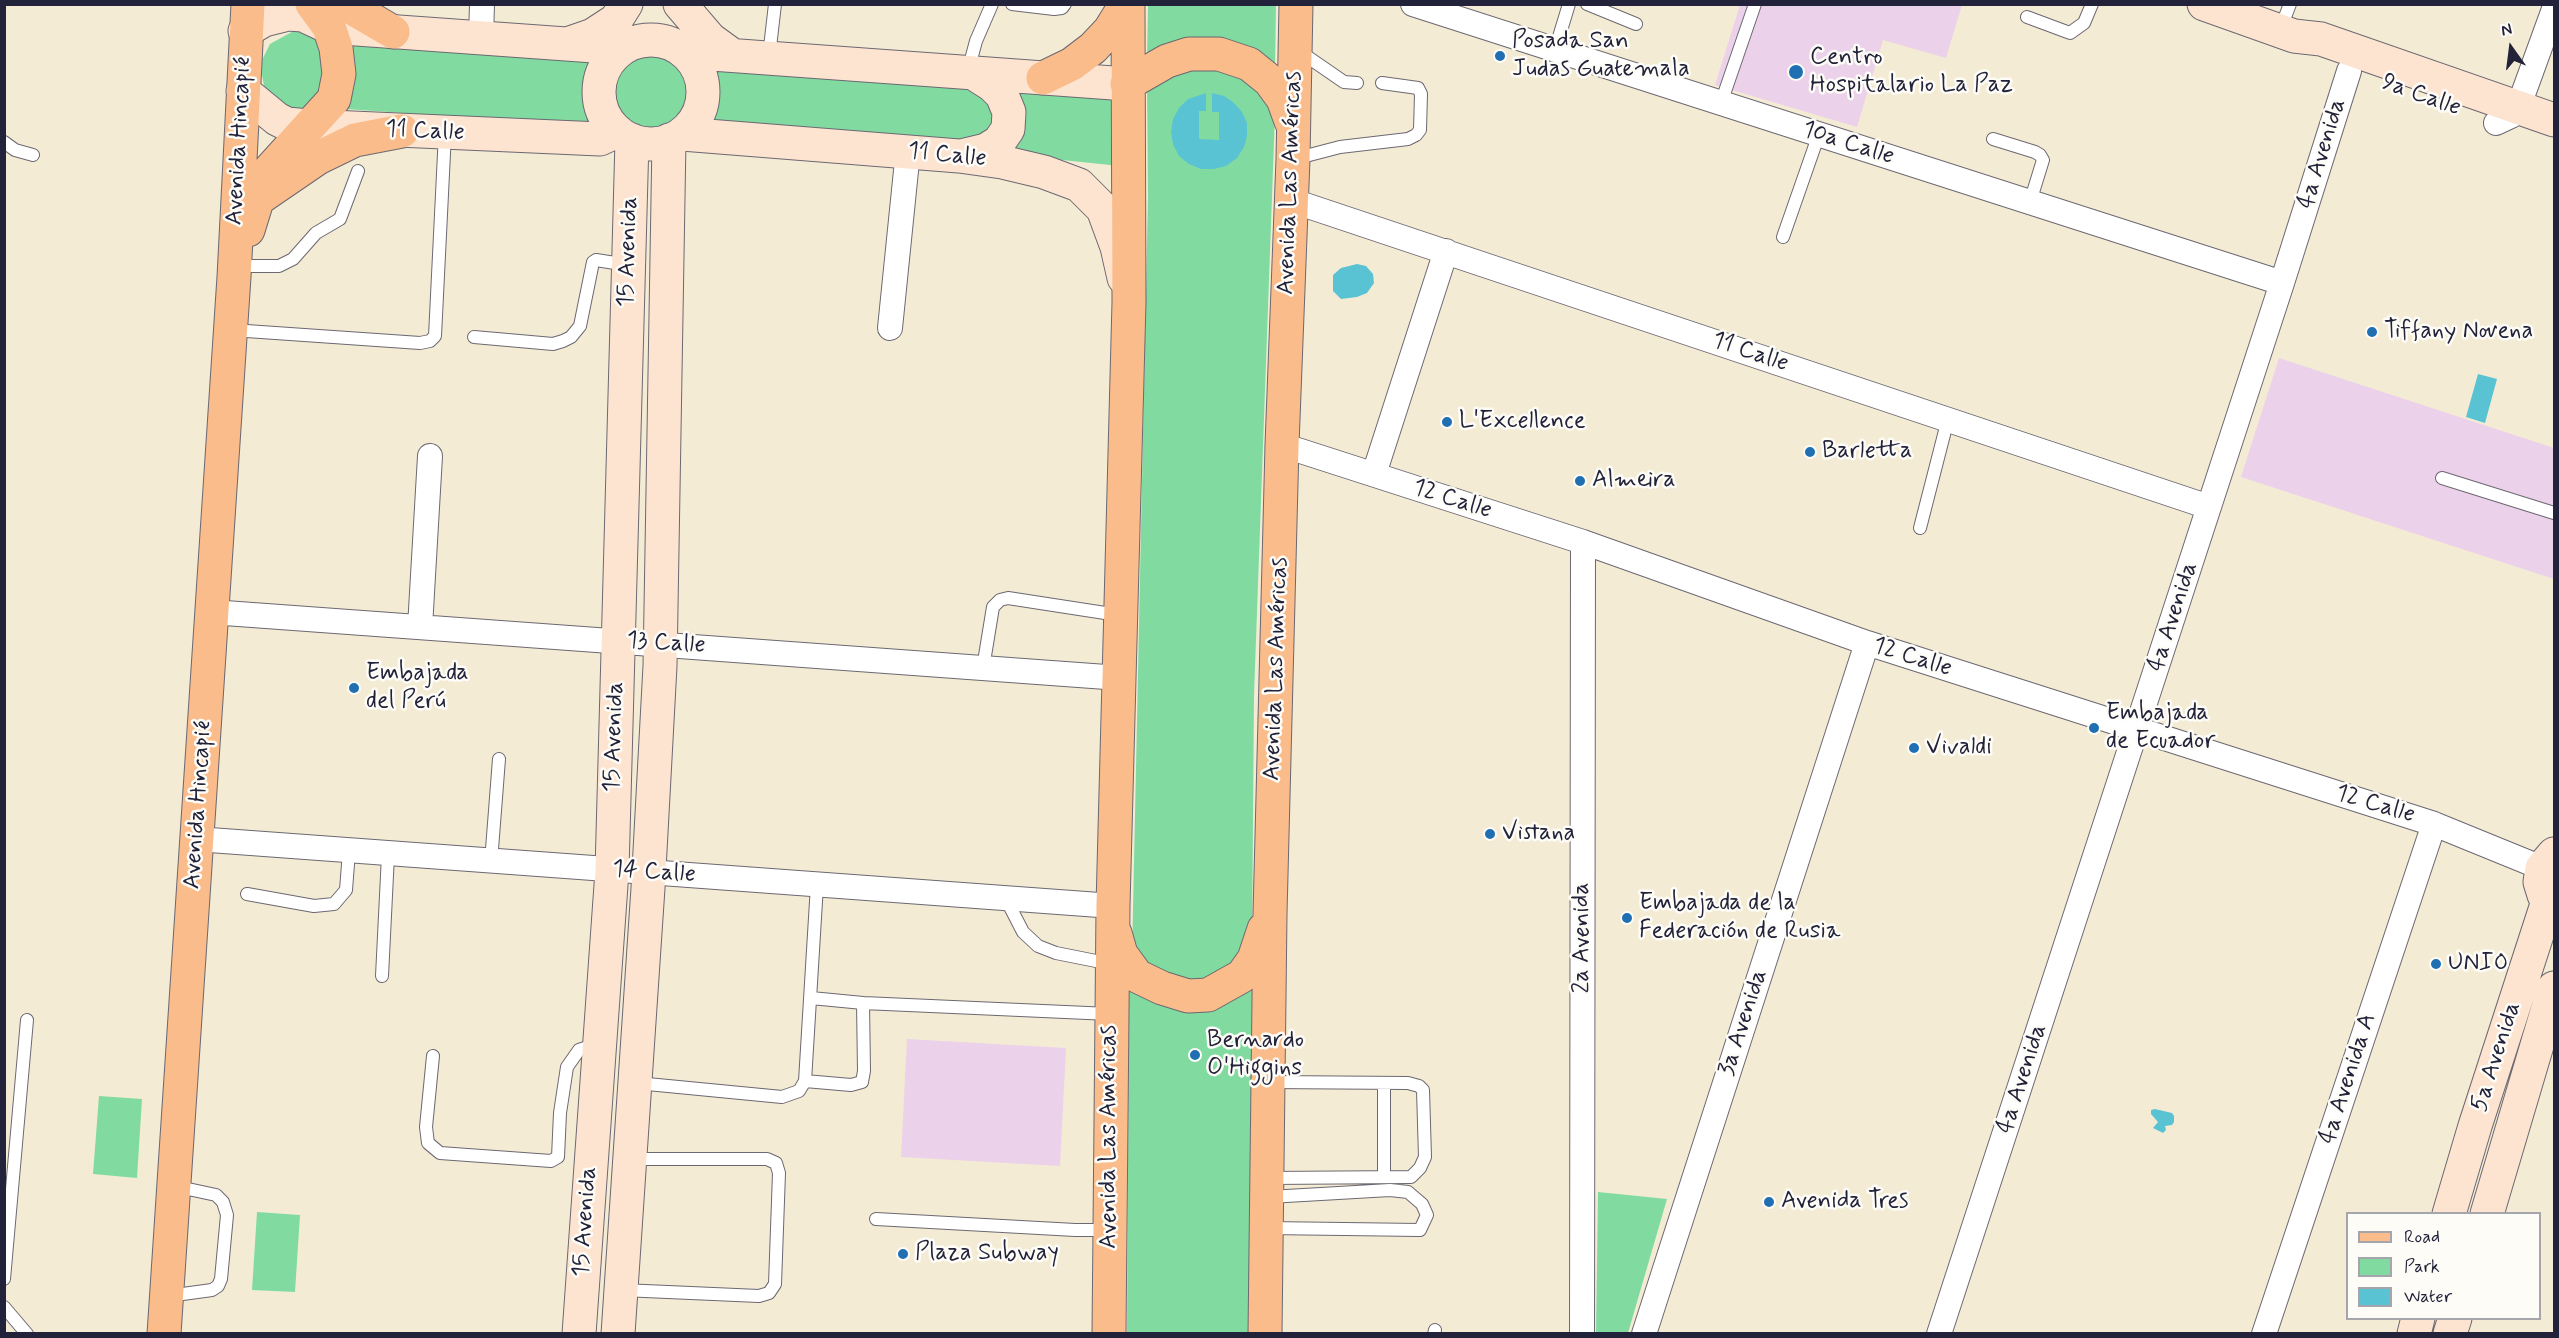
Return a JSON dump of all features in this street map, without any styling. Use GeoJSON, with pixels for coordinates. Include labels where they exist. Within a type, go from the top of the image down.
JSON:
{"type":"FeatureCollection","features":[{"type":"Feature","properties":{"kind":"main road"},"geometry":{"type":"LineString","coordinates":[[1042,78],[1072,64],[1093,48],[1110,30],[1127,4]]}},
{"type":"Feature","properties":{"kind":"main road","name":"Avenida Las Américas"},"geometry":{"type":"LineString","coordinates":[[1109,1334],[1111,1014],[1129,302],[1127,4]]}},
{"type":"Feature","properties":{"kind":"main road","name":"Avenida Las Américas"},"geometry":{"type":"LineString","coordinates":[[1264,1334],[1270,914],[1296,4]]}},
{"type":"Feature","properties":{"kind":"main road","name":"Avenida Hincapié"},"geometry":{"type":"LineString","coordinates":[[236,271],[265,174],[334,99],[339,74],[329,12]]}},
{"type":"Feature","properties":{"kind":"main road","name":"Avenida Hincapié"},"geometry":{"type":"LineString","coordinates":[[164,1334],[211,612],[236,271],[247,18]]}},
{"type":"Feature","properties":{"kind":"main road"},"geometry":{"type":"LineString","coordinates":[[1127,84],[1167,61],[1189,54],[1219,54],[1249,64],[1270,81],[1283,99],[1293,144]]}},
{"type":"Feature","properties":{"kind":"main road"},"geometry":{"type":"LineString","coordinates":[[256,200],[318,158],[355,140],[402,130]]}},
{"type":"Feature","properties":{"kind":"main road"},"geometry":{"type":"LineString","coordinates":[[1113,916],[1121,954],[1137,976],[1162,988],[1188,996],[1208,995],[1242,976],[1254,959],[1270,914]]}},
{"type":"Feature","properties":{"kind":"street"},"geometry":{"type":"LineString","coordinates":[[481,38],[482,4]]}},
{"type":"Feature","properties":{"kind":"street"},"geometry":{"type":"LineString","coordinates":[[567,44],[593,35],[616,20],[626,4]]}},
{"type":"Feature","properties":{"kind":"street"},"geometry":{"type":"LineString","coordinates":[[633,4],[627,46],[609,62],[600,79],[599,98],[605,116],[625,136],[651,144],[676,137],[697,116],[704,93],[698,70],[677,47],[670,4]]}},
{"type":"Feature","properties":{"kind":"street"},"geometry":{"type":"LineString","coordinates":[[680,4],[711,39],[732,55]]}},
{"type":"Feature","properties":{"kind":"street","name":"10a Calle"},"geometry":{"type":"LineString","coordinates":[[1413,4],[2282,283]]}},
{"type":"Feature","properties":{"kind":"street","name":"9a Calle"},"geometry":{"type":"LineString","coordinates":[[2204,4],[2288,24],[2321,39],[2383,60],[2507,116],[2554,144]]}},
{"type":"Feature","properties":{"kind":"street"},"geometry":{"type":"LineString","coordinates":[[2507,116],[2554,9]]}},
{"type":"Feature","properties":{"kind":"street"},"geometry":{"type":"LineString","coordinates":[[247,18],[264,20],[288,14],[329,12],[393,32],[627,46],[651,40],[677,47],[732,55],[1127,84]]}},
{"type":"Feature","properties":{"kind":"street","name":"9a Calle"},"geometry":{"type":"LineString","coordinates":[[2288,24],[2313,51],[2349,71],[2507,116],[2554,120]]}},
{"type":"Feature","properties":{"kind":"street"},"geometry":{"type":"LineString","coordinates":[[2349,71],[2383,60]]}},
{"type":"Feature","properties":{"kind":"street","name":"4a Avenida"},"geometry":{"type":"LineString","coordinates":[[1940,1334],[2349,71]]}},
{"type":"Feature","properties":{"kind":"street"},"geometry":{"type":"LineString","coordinates":[[959,156],[986,150],[999,142],[1008,129],[1009,112],[1002,95],[992,85],[970,73]]}},
{"type":"Feature","properties":{"kind":"street","name":"11 Calle"},"geometry":{"type":"LineString","coordinates":[[243,91],[277,119],[287,124],[600,139],[625,136]]}},
{"type":"Feature","properties":{"kind":"street","name":"15 Avenida"},"geometry":{"type":"LineString","coordinates":[[579,1334],[612,871],[629,265],[625,136]]}},
{"type":"Feature","properties":{"kind":"street","name":"11 Calle"},"geometry":{"type":"LineString","coordinates":[[676,137],[959,156],[1002,162],[1044,172],[1079,185],[1103,209],[1117,246],[1129,302]]}},
{"type":"Feature","properties":{"kind":"street","name":"15 Avenida"},"geometry":{"type":"LineString","coordinates":[[618,1334],[636,1083],[660,644],[676,137]]}},
{"type":"Feature","properties":{"kind":"street"},"geometry":{"type":"LineString","coordinates":[[890,328],[908,152]]}},
{"type":"Feature","properties":{"kind":"street","name":"11 Calle"},"geometry":{"type":"LineString","coordinates":[[1290,200],[2209,507]]}},
{"type":"Feature","properties":{"kind":"street"},"geometry":{"type":"LineString","coordinates":[[1374,474],[1446,251]]}},
{"type":"Feature","properties":{"kind":"street","name":"12 Calle"},"geometry":{"type":"LineString","coordinates":[[1282,445],[1583,542],[1868,643],[2548,861]]}},
{"type":"Feature","properties":{"kind":"street"},"geometry":{"type":"LineString","coordinates":[[420,627],[430,456]]}},
{"type":"Feature","properties":{"kind":"street","name":"2a Avenida"},"geometry":{"type":"LineString","coordinates":[[1582,1334],[1583,542]]}},
{"type":"Feature","properties":{"kind":"street","name":"13 Calle"},"geometry":{"type":"LineString","coordinates":[[211,612],[1120,678]]}},
{"type":"Feature","properties":{"kind":"street","name":"3a Avenida"},"geometry":{"type":"LineString","coordinates":[[1644,1334],[1868,643]]}},
{"type":"Feature","properties":{"kind":"street","name":"4a Avenida A"},"geometry":{"type":"LineString","coordinates":[[2264,1334],[2434,824]]}},
{"type":"Feature","properties":{"kind":"street","name":"14 Calle"},"geometry":{"type":"LineString","coordinates":[[196,839],[1006,899],[1113,916]]}},
{"type":"Feature","properties":{"kind":"street"},"geometry":{"type":"LineString","coordinates":[[2548,861],[2541,889],[2551,904]]}},
{"type":"Feature","properties":{"kind":"street","name":"5a Avenida"},"geometry":{"type":"LineString","coordinates":[[2450,1212],[2551,904]]}},
{"type":"Feature","properties":{"kind":"street","name":"5a Avenida"},"geometry":{"type":"LineString","coordinates":[[2488,1212],[2554,988]]}},
{"type":"Feature","properties":{"kind":"lane"},"geometry":{"type":"LineString","coordinates":[[769,58],[775,4]]}},
{"type":"Feature","properties":{"kind":"lane"},"geometry":{"type":"LineString","coordinates":[[970,73],[976,41],[992,4]]}},
{"type":"Feature","properties":{"kind":"lane"},"geometry":{"type":"LineString","coordinates":[[1012,4],[1054,9],[1062,8],[1065,4]]}},
{"type":"Feature","properties":{"kind":"lane"},"geometry":{"type":"LineString","coordinates":[[1556,50],[1569,4]]}},
{"type":"Feature","properties":{"kind":"lane"},"geometry":{"type":"LineString","coordinates":[[1587,4],[1636,24]]}},
{"type":"Feature","properties":{"kind":"lane"},"geometry":{"type":"LineString","coordinates":[[1720,103],[1755,4]]}},
{"type":"Feature","properties":{"kind":"lane"},"geometry":{"type":"LineString","coordinates":[[2027,17],[2070,33],[2084,23],[2092,4]]}},
{"type":"Feature","properties":{"kind":"lane"},"geometry":{"type":"LineString","coordinates":[[1295,48],[1344,82],[1357,83]]}},
{"type":"Feature","properties":{"kind":"lane"},"geometry":{"type":"LineString","coordinates":[[1293,144],[1340,147],[1408,139],[1416,135],[1420,130],[1421,94],[1418,88],[1382,83]]}},
{"type":"Feature","properties":{"kind":"lane"},"geometry":{"type":"LineString","coordinates":[[231,330],[430,341],[435,336],[445,132]]}},
{"type":"Feature","properties":{"kind":"lane"},"geometry":{"type":"LineString","coordinates":[[1783,237],[1819,134]]}},
{"type":"Feature","properties":{"kind":"lane"},"geometry":{"type":"LineString","coordinates":[[1993,139],[2035,152],[2043,160],[2030,202]]}},
{"type":"Feature","properties":{"kind":"lane"},"geometry":{"type":"LineString","coordinates":[[4,142],[15,150],[33,155]]}},
{"type":"Feature","properties":{"kind":"lane"},"geometry":{"type":"LineString","coordinates":[[236,271],[279,266],[293,259],[316,233],[340,219],[358,171]]}},
{"type":"Feature","properties":{"kind":"lane"},"geometry":{"type":"LineString","coordinates":[[474,337],[553,344],[563,341],[571,337],[579,326],[592,262],[596,260],[629,265]]}},
{"type":"Feature","properties":{"kind":"lane"},"geometry":{"type":"LineString","coordinates":[[1920,528],[1948,419]]}},
{"type":"Feature","properties":{"kind":"lane"},"geometry":{"type":"LineString","coordinates":[[2442,478],[2554,513]]}},
{"type":"Feature","properties":{"kind":"lane"},"geometry":{"type":"LineString","coordinates":[[983,668],[993,607],[1000,600],[1008,598],[1122,615]]}},
{"type":"Feature","properties":{"kind":"lane"},"geometry":{"type":"LineString","coordinates":[[491,862],[499,759]]}},
{"type":"Feature","properties":{"kind":"lane"},"geometry":{"type":"LineString","coordinates":[[247,894],[314,906],[334,904],[346,890],[349,851]]}},
{"type":"Feature","properties":{"kind":"lane"},"geometry":{"type":"LineString","coordinates":[[382,976],[388,855]]}},
{"type":"Feature","properties":{"kind":"lane"},"geometry":{"type":"LineString","coordinates":[[636,1083],[782,1097],[799,1091],[805,1081],[817,885]]}},
{"type":"Feature","properties":{"kind":"lane"},"geometry":{"type":"LineString","coordinates":[[1006,899],[1023,932],[1038,946],[1056,953],[1112,964]]}},
{"type":"Feature","properties":{"kind":"lane"},"geometry":{"type":"LineString","coordinates":[[811,998],[863,1003],[1111,1014]]}},
{"type":"Feature","properties":{"kind":"lane"},"geometry":{"type":"LineString","coordinates":[[805,1081],[851,1085],[862,1082],[864,1071],[863,1003]]}},
{"type":"Feature","properties":{"kind":"lane"},"geometry":{"type":"LineString","coordinates":[[4,1279],[27,1020]]}},
{"type":"Feature","properties":{"kind":"lane"},"geometry":{"type":"LineString","coordinates":[[433,1056],[426,1127],[428,1143],[440,1153],[551,1161],[558,1158],[560,1113],[567,1067],[579,1050],[598,1043]]}},
{"type":"Feature","properties":{"kind":"lane"},"geometry":{"type":"LineString","coordinates":[[1266,1201],[1384,1178],[1411,1177],[1420,1168],[1425,1157],[1423,1090],[1419,1086],[1408,1083],[1267,1082]]}},
{"type":"Feature","properties":{"kind":"lane"},"geometry":{"type":"LineString","coordinates":[[1384,1083],[1384,1178]]}},
{"type":"Feature","properties":{"kind":"lane"},"geometry":{"type":"LineString","coordinates":[[621,1290],[759,1296],[769,1293],[776,1284],[779,1173],[776,1163],[767,1159],[630,1159]]}},
{"type":"Feature","properties":{"kind":"lane"},"geometry":{"type":"LineString","coordinates":[[166,1296],[212,1290],[218,1286],[221,1279],[227,1215],[223,1202],[216,1195],[173,1186]]}},
{"type":"Feature","properties":{"kind":"lane"},"geometry":{"type":"LineString","coordinates":[[1390,1190],[1408,1192],[1422,1204],[1426,1215],[1420,1230],[1266,1201],[1390,1190]]}},
{"type":"Feature","properties":{"kind":"lane"},"geometry":{"type":"LineString","coordinates":[[876,1219],[1110,1230]]}},
{"type":"Feature","properties":{"kind":"lane"},"geometry":{"type":"LineString","coordinates":[[4,1306],[27,1334]]}},
{"type":"Feature","properties":{"kind":"shaded area","name":"Centro Hospitalario La Paz"},"geometry":{"type":"Polygon","coordinates":[[[1740,5],[1962,5],[1946,58],[1883,40],[1857,127],[1715,85],[1740,5]]]}},
{"type":"Feature","properties":{"kind":"shaded area"},"geometry":{"type":"Polygon","coordinates":[[[2279,358],[2554,448],[2554,579],[2241,477],[2279,358]]]}},
{"type":"Feature","properties":{"kind":"shaded area"},"geometry":{"type":"Polygon","coordinates":[[[907,1039],[1066,1048],[1060,1166],[901,1157],[907,1039]]]}},
{"type":"Feature","properties":{"kind":"green space"},"geometry":{"type":"Polygon","coordinates":[[[1148,5],[1276,5],[1275,68],[1147,57],[1148,5]]]}},
{"type":"Feature","properties":{"kind":"green space"},"geometry":{"type":"Polygon","coordinates":[[[299,28],[316,35],[325,71],[315,110],[279,108],[264,86],[260,64],[270,44],[299,28]]]}},
{"type":"Feature","properties":{"kind":"green space"},"geometry":{"type":"Polygon","coordinates":[[[350,41],[600,57],[592,91],[598,126],[345,109],[350,41]]]}},
{"type":"Feature","properties":{"kind":"green space"},"geometry":{"type":"Polygon","coordinates":[[[652,51],[668,54],[681,63],[690,76],[693,92],[690,108],[681,121],[668,130],[652,133],[636,130],[623,121],[614,108],[611,92],[614,76],[623,63],[636,54],[652,51]]]}},
{"type":"Feature","properties":{"kind":"green space"},"geometry":{"type":"Polygon","coordinates":[[[706,62],[973,83],[1000,120],[979,144],[700,129],[709,112],[711,86],[706,62]]]}},
{"type":"Feature","properties":{"kind":"green space"},"geometry":{"type":"Polygon","coordinates":[[[1218,66],[1254,83],[1275,114],[1254,695],[1252,949],[1237,971],[1189,990],[1132,957],[1148,196],[1147,88],[1172,73],[1218,66]]]}},
{"type":"Feature","properties":{"kind":"green space"},"geometry":{"type":"Polygon","coordinates":[[[1014,86],[1120,90],[1120,166],[1004,154],[1014,86]]]}},
{"type":"Feature","properties":{"kind":"green space"},"geometry":{"type":"Polygon","coordinates":[[[1252,973],[1251,1333],[1127,1334],[1129,983],[1159,994],[1252,973]]]}},
{"type":"Feature","properties":{"kind":"green space"},"geometry":{"type":"Polygon","coordinates":[[[99,1096],[142,1099],[137,1178],[93,1174],[99,1096]]]}},
{"type":"Feature","properties":{"kind":"green space"},"geometry":{"type":"Polygon","coordinates":[[[1598,1192],[1667,1199],[1628,1333],[1596,1333],[1598,1192]]]}},
{"type":"Feature","properties":{"kind":"green space"},"geometry":{"type":"Polygon","coordinates":[[[257,1212],[300,1215],[295,1292],[252,1290],[257,1212]]]}},
{"type":"Feature","properties":{"kind":"water"},"geometry":{"type":"Polygon","coordinates":[[[1206,93],[1206,111],[1199,111],[1199,139],[1219,140],[1219,112],[1212,112],[1212,93],[1224,96],[1234,103],[1242,112],[1247,123],[1244,147],[1237,158],[1226,166],[1214,169],[1201,169],[1189,164],[1179,156],[1173,144],[1171,132],[1173,119],[1179,108],[1188,99],[1206,93]]]}},
{"type":"Feature","properties":{"kind":"water"},"geometry":{"type":"Polygon","coordinates":[[[1357,264],[1366,266],[1373,274],[1374,283],[1367,293],[1341,299],[1333,291],[1333,275],[1341,268],[1357,264]]]}},
{"type":"Feature","properties":{"kind":"water"},"geometry":{"type":"Polygon","coordinates":[[[2478,374],[2497,379],[2485,423],[2466,417],[2478,374]]]}},
{"type":"Feature","properties":{"kind":"water"},"geometry":{"type":"Polygon","coordinates":[[[2151,1110],[2172,1113],[2174,1116],[2174,1122],[2172,1125],[2165,1126],[2166,1130],[2163,1133],[2153,1128],[2158,1122],[2151,1114],[2151,1110]]]}},
{"type":"Feature","properties":{"kind":"place","name":"Posada San Judas Guatemala"},"geometry":{"type":"Point","coordinates":[1500,56]}},
{"type":"Feature","properties":{"kind":"place","name":"Centro Hospitalario La Paz"},"geometry":{"type":"Point","coordinates":[1796,72]}},
{"type":"Feature","properties":{"kind":"place","name":"Tiffany Novena"},"geometry":{"type":"Point","coordinates":[2372,332]}},
{"type":"Feature","properties":{"kind":"place","name":"L'Excellence"},"geometry":{"type":"Point","coordinates":[1447,422]}},
{"type":"Feature","properties":{"kind":"place","name":"Barletta"},"geometry":{"type":"Point","coordinates":[1810,452]}},
{"type":"Feature","properties":{"kind":"place","name":"Almeira"},"geometry":{"type":"Point","coordinates":[1580,481]}},
{"type":"Feature","properties":{"kind":"place","name":"Embajada del Perú"},"geometry":{"type":"Point","coordinates":[354,688]}},
{"type":"Feature","properties":{"kind":"place","name":"Embajada de Ecuador"},"geometry":{"type":"Point","coordinates":[2094,728]}},
{"type":"Feature","properties":{"kind":"place","name":"Vivaldi"},"geometry":{"type":"Point","coordinates":[1914,748]}},
{"type":"Feature","properties":{"kind":"place","name":"Vistana"},"geometry":{"type":"Point","coordinates":[1490,834]}},
{"type":"Feature","properties":{"kind":"place","name":"Embajada de la Federación de Rusia"},"geometry":{"type":"Point","coordinates":[1627,918]}},
{"type":"Feature","properties":{"kind":"place","name":"UNIO"},"geometry":{"type":"Point","coordinates":[2436,964]}},
{"type":"Feature","properties":{"kind":"place","name":"Bernardo O'Higgins"},"geometry":{"type":"Point","coordinates":[1195,1055]}},
{"type":"Feature","properties":{"kind":"place","name":"Avenida Tres"},"geometry":{"type":"Point","coordinates":[1769,1202]}},
{"type":"Feature","properties":{"kind":"place","name":"Plaza Subway"},"geometry":{"type":"Point","coordinates":[903,1254]}}]}
